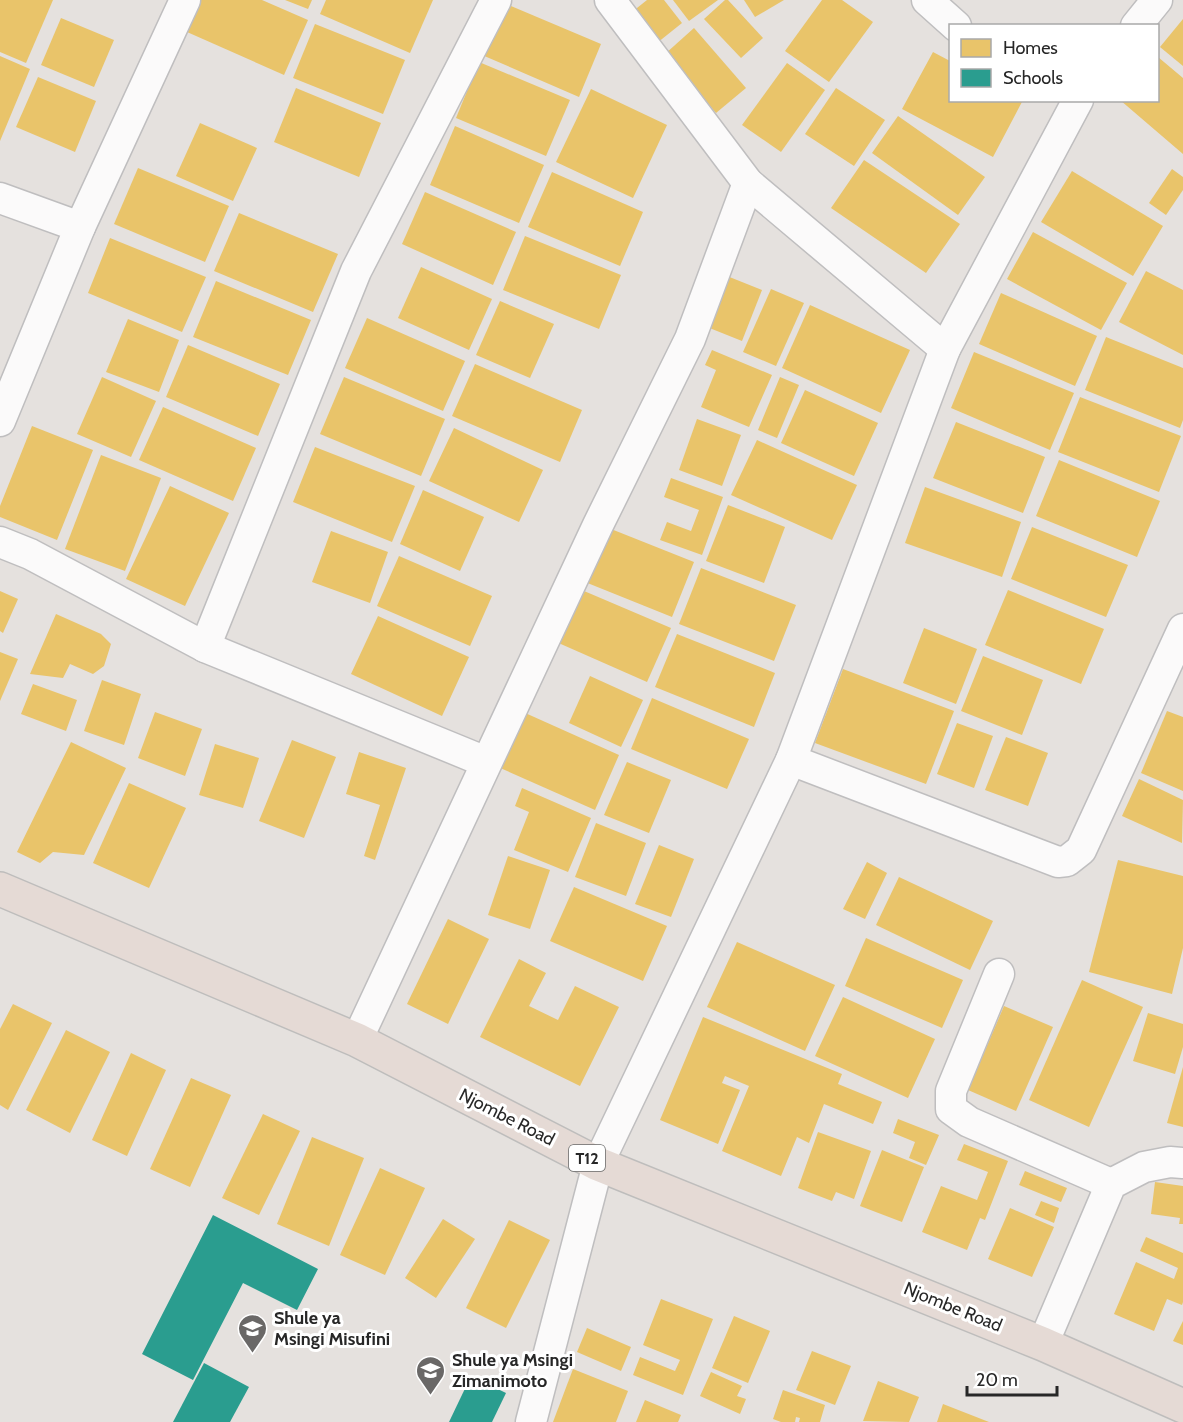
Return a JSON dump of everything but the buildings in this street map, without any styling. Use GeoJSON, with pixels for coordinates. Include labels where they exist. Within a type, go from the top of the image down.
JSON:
{"type":"FeatureCollection","features":[{"type":"Feature","properties":{"kind":"highway","name":"Njombe Road"},"geometry":{"type":"LineString","coordinates":[[0,889],[357,1040],[598,1164],[1043,1344],[1183,1406]]}},
{"type":"Feature","properties":{"kind":"street"},"geometry":{"type":"LineString","coordinates":[[0,421],[80,227],[185,0]]}},
{"type":"Feature","properties":{"kind":"street"},"geometry":{"type":"LineString","coordinates":[[205,647],[356,271],[496,0]]}},
{"type":"Feature","properties":{"kind":"street"},"geometry":{"type":"LineString","coordinates":[[610,0],[748,183],[945,349]]}},
{"type":"Feature","properties":{"kind":"street"},"geometry":{"type":"LineString","coordinates":[[927,0],[954,24]]}},
{"type":"Feature","properties":{"kind":"street"},"geometry":{"type":"LineString","coordinates":[[1138,24],[1157,0]]}},
{"type":"Feature","properties":{"kind":"street"},"geometry":{"type":"LineString","coordinates":[[531,1422],[598,1164],[791,760],[945,349],[1077,102]]}},
{"type":"Feature","properties":{"kind":"street"},"geometry":{"type":"LineString","coordinates":[[357,1040],[598,525],[690,339],[748,183]]}},
{"type":"Feature","properties":{"kind":"street"},"geometry":{"type":"LineString","coordinates":[[0,198],[80,227]]}},
{"type":"Feature","properties":{"kind":"street"},"geometry":{"type":"LineString","coordinates":[[0,542],[30,554],[205,647],[486,762]]}},
{"type":"Feature","properties":{"kind":"street"},"geometry":{"type":"LineString","coordinates":[[791,760],[1058,862],[1067,861],[1081,850],[1172,686],[1183,629]]}},
{"type":"Feature","properties":{"kind":"street"},"geometry":{"type":"LineString","coordinates":[[999,974],[951,1091],[951,1109],[969,1122],[1112,1184]]}},
{"type":"Feature","properties":{"kind":"street"},"geometry":{"type":"LineString","coordinates":[[1043,1344],[1112,1184],[1144,1167],[1170,1162],[1183,1163]]}},
{"type":"Feature","properties":{"kind":"place","name":"Shule ya Msingi Misufini"},"geometry":{"type":"Point","coordinates":[253,1354]}},
{"type":"Feature","properties":{"kind":"place","name":"Shule ya Msingi Zimanimoto"},"geometry":{"type":"Point","coordinates":[431,1396]}}]}
